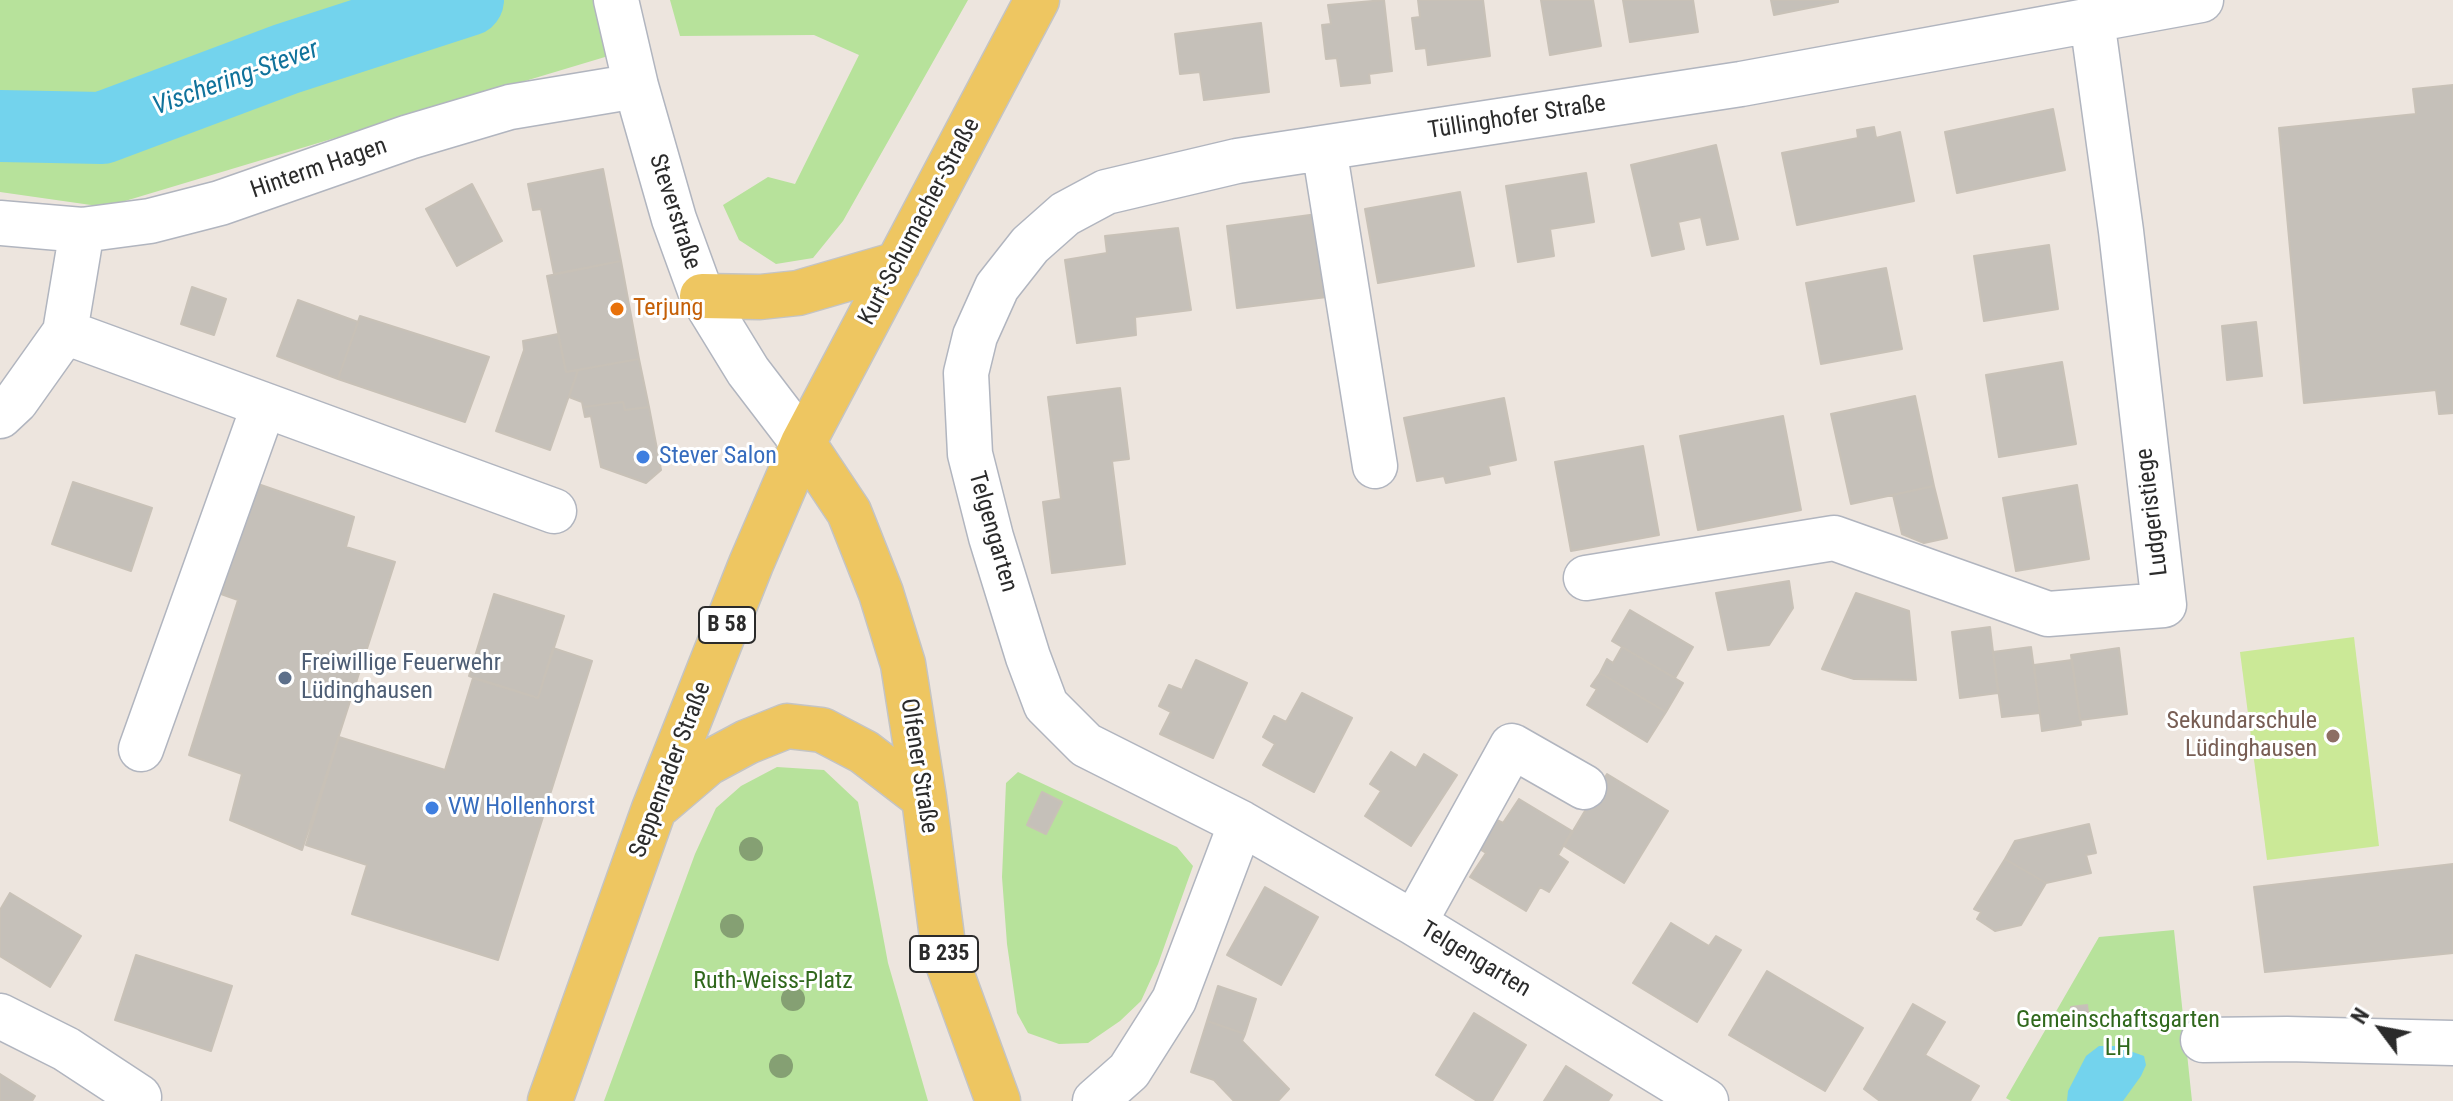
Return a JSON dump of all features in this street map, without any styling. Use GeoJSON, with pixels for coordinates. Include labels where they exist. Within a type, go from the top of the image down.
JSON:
{"type":"FeatureCollection","features":[{"type":"Feature","properties":{"kind":"main road","name":"Kurt-Schumacher-Straße"},"geometry":{"type":"LineString","coordinates":[[803,443],[1037,0]]}},
{"type":"Feature","properties":{"kind":"main road"},"geometry":{"type":"LineString","coordinates":[[702,296],[760,297],[798,293],[898,264]]}},
{"type":"Feature","properties":{"kind":"main road","name":"Olfener Straße"},"geometry":{"type":"LineString","coordinates":[[803,443],[849,512],[881,593],[903,664],[944,953],[998,1101]]}},
{"type":"Feature","properties":{"kind":"main road","name":"Seppenrader Straße"},"geometry":{"type":"LineString","coordinates":[[550,1101],[654,809],[751,564],[803,443]]}},
{"type":"Feature","properties":{"kind":"main road"},"geometry":{"type":"LineString","coordinates":[[654,809],[708,763],[747,742],[787,726],[822,730],[864,752],[924,798]]}},
{"type":"Feature","properties":{"kind":"street","name":"Steverstraße"},"geometry":{"type":"LineString","coordinates":[[616,0],[636,86],[674,219],[702,296],[748,371],[803,443]]}},
{"type":"Feature","properties":{"kind":"street","name":"Tüllinghofer Straße"},"geometry":{"type":"LineString","coordinates":[[966,411],[966,373],[975,336],[997,287],[1030,245],[1065,214],[1106,192],[1237,161],[1741,84],[2201,0]]}},
{"type":"Feature","properties":{"kind":"street","name":"Ludgeristiege"},"geometry":{"type":"LineString","coordinates":[[1586,578],[1834,538],[2048,614],[2164,605],[2121,231],[2092,20]]}},
{"type":"Feature","properties":{"kind":"street","name":"Hinterm Hagen"},"geometry":{"type":"LineString","coordinates":[[0,223],[82,230],[150,221],[220,203],[409,137],[510,107],[636,86]]}},
{"type":"Feature","properties":{"kind":"street"},"geometry":{"type":"LineString","coordinates":[[1324,148],[1375,466]]}},
{"type":"Feature","properties":{"kind":"street"},"geometry":{"type":"LineString","coordinates":[[0,416],[16,401],[65,332],[82,230]]}},
{"type":"Feature","properties":{"kind":"street"},"geometry":{"type":"LineString","coordinates":[[65,332],[554,511]]}},
{"type":"Feature","properties":{"kind":"street"},"geometry":{"type":"LineString","coordinates":[[141,749],[264,405]]}},
{"type":"Feature","properties":{"kind":"street","name":"Telgengarten"},"geometry":{"type":"LineString","coordinates":[[966,411],[970,454],[991,537],[1028,657],[1046,705],[1086,745],[1241,823],[1414,923],[1706,1101]]}},
{"type":"Feature","properties":{"kind":"street"},"geometry":{"type":"LineString","coordinates":[[1414,923],[1512,746],[1584,787]]}},
{"type":"Feature","properties":{"kind":"street"},"geometry":{"type":"LineString","coordinates":[[1095,1101],[1129,1071],[1174,1000],[1241,823]]}},
{"type":"Feature","properties":{"kind":"street"},"geometry":{"type":"LineString","coordinates":[[0,1016],[66,1049],[139,1097]]}},
{"type":"Feature","properties":{"kind":"street"},"geometry":{"type":"LineString","coordinates":[[2203,1040],[2453,1043]]}},
{"type":"Feature","properties":{"kind":"green space"},"geometry":{"type":"Polygon","coordinates":[[[0,0],[603,0],[615,54],[105,207],[0,192],[0,0]]]}},
{"type":"Feature","properties":{"kind":"green space"},"geometry":{"type":"Polygon","coordinates":[[[670,0],[968,0],[843,221],[813,258],[776,264],[739,240],[723,205],[768,177],[795,184],[859,55],[814,35],[680,36],[670,0]]]}},
{"type":"Feature","properties":{"kind":"green space"},"geometry":{"type":"Polygon","coordinates":[[[2354,637],[2379,846],[2267,860],[2240,652],[2354,637]]]}},
{"type":"Feature","properties":{"kind":"green space","name":"Ruth-Weiss-Platz"},"geometry":{"type":"Polygon","coordinates":[[[777,767],[824,770],[858,802],[888,963],[928,1101],[604,1101],[695,854],[716,808],[741,786],[777,767]]]}},
{"type":"Feature","properties":{"kind":"green space"},"geometry":{"type":"Polygon","coordinates":[[[1018,772],[1177,847],[1193,866],[1158,964],[1141,1001],[1120,1021],[1088,1043],[1059,1044],[1028,1033],[1017,1013],[1002,877],[1006,783],[1018,772]]]}},
{"type":"Feature","properties":{"kind":"green space","name":"Gemeinschaftsgarten LH"},"geometry":{"type":"Polygon","coordinates":[[[2174,930],[2192,1101],[2011,1101],[2006,1098],[2099,937],[2174,930]]]}},
{"type":"Feature","properties":{"kind":"water"},"geometry":{"type":"Polygon","coordinates":[[[2099,1046],[2116,1046],[2144,1056],[2146,1065],[2141,1076],[2123,1101],[2067,1101],[2068,1091],[2086,1056],[2099,1046]]]}},
{"type":"Feature","properties":{"kind":"building"},"geometry":{"type":"Polygon","coordinates":[[[1384,0],[1392,71],[1369,74],[1370,83],[1341,86],[1337,58],[1326,59],[1322,25],[1331,24],[1328,5],[1384,0]]]}},
{"type":"Feature","properties":{"kind":"building"},"geometry":{"type":"Polygon","coordinates":[[[1418,0],[1483,0],[1490,56],[1428,65],[1426,48],[1416,49],[1412,18],[1420,17],[1418,0]]]}},
{"type":"Feature","properties":{"kind":"building"},"geometry":{"type":"Polygon","coordinates":[[[1541,0],[1593,0],[1601,46],[1550,55],[1541,0]]]}},
{"type":"Feature","properties":{"kind":"building"},"geometry":{"type":"Polygon","coordinates":[[[1623,0],[1693,0],[1698,32],[1630,42],[1623,0]]]}},
{"type":"Feature","properties":{"kind":"building"},"geometry":{"type":"Polygon","coordinates":[[[1771,0],[1838,0],[1838,2],[1774,15],[1771,0]]]}},
{"type":"Feature","properties":{"kind":"building"},"geometry":{"type":"Polygon","coordinates":[[[1261,23],[1269,92],[1204,100],[1200,72],[1180,74],[1175,34],[1261,23]]]}},
{"type":"Feature","properties":{"kind":"building"},"geometry":{"type":"Polygon","coordinates":[[[2453,85],[2453,413],[2439,414],[2436,390],[2304,403],[2279,128],[2416,114],[2413,89],[2453,85]]]}},
{"type":"Feature","properties":{"kind":"building"},"geometry":{"type":"Polygon","coordinates":[[[2053,109],[2065,170],[1957,193],[1945,132],[2053,109]]]}},
{"type":"Feature","properties":{"kind":"building"},"geometry":{"type":"Polygon","coordinates":[[[1874,127],[1876,138],[1900,132],[1914,201],[1797,225],[1782,153],[1858,138],[1857,130],[1874,127]]]}},
{"type":"Feature","properties":{"kind":"building"},"geometry":{"type":"Polygon","coordinates":[[[1716,145],[1738,239],[1707,245],[1701,217],[1678,222],[1684,249],[1652,256],[1631,165],[1716,145]]]}},
{"type":"Feature","properties":{"kind":"building"},"geometry":{"type":"Polygon","coordinates":[[[603,169],[621,261],[554,274],[541,209],[533,210],[528,184],[603,169]]]}},
{"type":"Feature","properties":{"kind":"building"},"geometry":{"type":"Polygon","coordinates":[[[1586,173],[1594,222],[1550,229],[1554,256],[1518,262],[1506,186],[1586,173]]]}},
{"type":"Feature","properties":{"kind":"building"},"geometry":{"type":"Polygon","coordinates":[[[472,184],[502,241],[457,266],[426,209],[472,184]]]}},
{"type":"Feature","properties":{"kind":"building"},"geometry":{"type":"Polygon","coordinates":[[[1460,192],[1474,266],[1378,283],[1365,209],[1460,192]]]}},
{"type":"Feature","properties":{"kind":"building"},"geometry":{"type":"Polygon","coordinates":[[[1325,213],[1335,296],[1237,308],[1227,226],[1325,213]]]}},
{"type":"Feature","properties":{"kind":"building"},"geometry":{"type":"Polygon","coordinates":[[[1178,228],[1191,310],[1135,317],[1136,335],[1077,343],[1065,260],[1107,253],[1105,236],[1178,228]]]}},
{"type":"Feature","properties":{"kind":"building"},"geometry":{"type":"Polygon","coordinates":[[[2049,245],[2058,309],[1984,321],[1974,256],[2049,245]]]}},
{"type":"Feature","properties":{"kind":"building"},"geometry":{"type":"Polygon","coordinates":[[[621,261],[639,359],[566,372],[547,276],[621,261]]]}},
{"type":"Feature","properties":{"kind":"building"},"geometry":{"type":"Polygon","coordinates":[[[1886,268],[1902,349],[1821,364],[1806,283],[1886,268]]]}},
{"type":"Feature","properties":{"kind":"building"},"geometry":{"type":"Polygon","coordinates":[[[192,287],[226,299],[214,335],[181,324],[192,287]]]}},
{"type":"Feature","properties":{"kind":"building"},"geometry":{"type":"Polygon","coordinates":[[[298,300],[358,322],[338,379],[277,356],[298,300]]]}},
{"type":"Feature","properties":{"kind":"building"},"geometry":{"type":"Polygon","coordinates":[[[360,316],[489,357],[465,422],[338,379],[360,316]]]}},
{"type":"Feature","properties":{"kind":"building"},"geometry":{"type":"Polygon","coordinates":[[[2256,322],[2262,376],[2227,380],[2222,326],[2256,322]]]}},
{"type":"Feature","properties":{"kind":"building"},"geometry":{"type":"Polygon","coordinates":[[[558,334],[566,372],[578,370],[550,450],[496,431],[524,350],[523,341],[558,334]]]}},
{"type":"Feature","properties":{"kind":"building"},"geometry":{"type":"Polygon","coordinates":[[[639,359],[649,407],[625,410],[623,402],[583,407],[582,402],[569,397],[578,370],[639,359]]]}},
{"type":"Feature","properties":{"kind":"building"},"geometry":{"type":"Polygon","coordinates":[[[2062,362],[2076,444],[1999,457],[1986,375],[2062,362]]]}},
{"type":"Feature","properties":{"kind":"building"},"geometry":{"type":"Polygon","coordinates":[[[1120,388],[1129,459],[1112,461],[1125,564],[1052,573],[1043,502],[1061,499],[1048,397],[1120,388]]]}},
{"type":"Feature","properties":{"kind":"building"},"geometry":{"type":"Polygon","coordinates":[[[1915,396],[1934,486],[1851,504],[1831,414],[1915,396]]]}},
{"type":"Feature","properties":{"kind":"building"},"geometry":{"type":"Polygon","coordinates":[[[1504,398],[1516,460],[1488,466],[1490,474],[1446,483],[1444,476],[1417,481],[1404,418],[1504,398]]]}},
{"type":"Feature","properties":{"kind":"building"},"geometry":{"type":"Polygon","coordinates":[[[623,402],[625,410],[649,407],[661,470],[646,483],[601,467],[591,416],[585,417],[583,407],[623,402]]]}},
{"type":"Feature","properties":{"kind":"building"},"geometry":{"type":"Polygon","coordinates":[[[1783,416],[1801,510],[1698,530],[1680,436],[1783,416]]]}},
{"type":"Feature","properties":{"kind":"building"},"geometry":{"type":"Polygon","coordinates":[[[1643,446],[1659,535],[1571,551],[1555,462],[1643,446]]]}},
{"type":"Feature","properties":{"kind":"building"},"geometry":{"type":"Polygon","coordinates":[[[73,482],[152,508],[131,571],[52,544],[73,482]]]}},
{"type":"Feature","properties":{"kind":"building","name":"Freiwillige Feuerwehr Lüdinghausen"},"geometry":{"type":"Polygon","coordinates":[[[258,484],[354,517],[346,547],[395,562],[302,850],[230,820],[242,774],[189,755],[238,600],[221,594],[258,484]]]}},
{"type":"Feature","properties":{"kind":"building"},"geometry":{"type":"Polygon","coordinates":[[[2077,485],[2089,559],[2016,571],[2003,498],[2077,485]]]}},
{"type":"Feature","properties":{"kind":"building"},"geometry":{"type":"Polygon","coordinates":[[[1934,486],[1947,538],[1924,543],[1902,534],[1893,495],[1934,486]]]}},
{"type":"Feature","properties":{"kind":"building"},"geometry":{"type":"Polygon","coordinates":[[[1789,581],[1793,608],[1769,645],[1728,650],[1716,593],[1789,581]]]}},
{"type":"Feature","properties":{"kind":"building"},"geometry":{"type":"Polygon","coordinates":[[[1856,593],[1909,611],[1916,680],[1854,679],[1822,669],[1856,593]]]}},
{"type":"Feature","properties":{"kind":"building"},"geometry":{"type":"Polygon","coordinates":[[[494,594],[564,616],[538,698],[469,676],[494,594]]]}},
{"type":"Feature","properties":{"kind":"building"},"geometry":{"type":"Polygon","coordinates":[[[1630,610],[1693,647],[1675,678],[1612,641],[1630,610]]]}},
{"type":"Feature","properties":{"kind":"building"},"geometry":{"type":"Polygon","coordinates":[[[1990,627],[1998,693],[1960,698],[1952,632],[1990,627]]]}},
{"type":"Feature","properties":{"kind":"building"},"geometry":{"type":"Polygon","coordinates":[[[1622,647],[1683,683],[1666,712],[1600,673],[1607,659],[1613,663],[1622,647]]]}},
{"type":"Feature","properties":{"kind":"building"},"geometry":{"type":"Polygon","coordinates":[[[2031,647],[2040,713],[2002,717],[1993,652],[2031,647]]]}},
{"type":"Feature","properties":{"kind":"building","name":"VW Hollenhorst"},"geometry":{"type":"Polygon","coordinates":[[[553,648],[592,661],[498,960],[352,914],[367,865],[306,845],[339,737],[445,770],[473,678],[538,698],[553,648]]]}},
{"type":"Feature","properties":{"kind":"building"},"geometry":{"type":"Polygon","coordinates":[[[2119,648],[2127,714],[2080,720],[2071,655],[2119,648]]]}},
{"type":"Feature","properties":{"kind":"building"},"geometry":{"type":"Polygon","coordinates":[[[1196,660],[1247,683],[1213,758],[1160,734],[1171,712],[1159,706],[1169,685],[1182,690],[1196,660]]]}},
{"type":"Feature","properties":{"kind":"building"},"geometry":{"type":"Polygon","coordinates":[[[2072,660],[2081,725],[2042,731],[2034,665],[2072,660]]]}},
{"type":"Feature","properties":{"kind":"building"},"geometry":{"type":"Polygon","coordinates":[[[1600,673],[1666,712],[1647,742],[1587,705],[1597,689],[1591,686],[1600,673]]]}},
{"type":"Feature","properties":{"kind":"building"},"geometry":{"type":"Polygon","coordinates":[[[1302,693],[1352,718],[1314,792],[1263,765],[1275,744],[1263,737],[1274,716],[1286,722],[1302,693]]]}},
{"type":"Feature","properties":{"kind":"building"},"geometry":{"type":"Polygon","coordinates":[[[1391,752],[1416,768],[1424,754],[1457,775],[1411,846],[1365,816],[1381,791],[1370,784],[1391,752]]]}},
{"type":"Feature","properties":{"kind":"building"},"geometry":{"type":"Polygon","coordinates":[[[1607,774],[1668,811],[1624,883],[1564,846],[1607,774]]]}},
{"type":"Feature","properties":{"kind":"building"},"geometry":{"type":"Polygon","coordinates":[[[1042,792],[1062,802],[1046,834],[1027,825],[1042,792]]]}},
{"type":"Feature","properties":{"kind":"building"},"geometry":{"type":"Polygon","coordinates":[[[1519,799],[1572,831],[1558,855],[1568,862],[1549,892],[1540,887],[1526,911],[1470,877],[1486,853],[1478,848],[1495,819],[1503,823],[1519,799]]]}},
{"type":"Feature","properties":{"kind":"building"},"geometry":{"type":"Polygon","coordinates":[[[2089,824],[2096,853],[2086,855],[2091,873],[2046,883],[2005,859],[2015,841],[2089,824]]]}},
{"type":"Feature","properties":{"kind":"building"},"geometry":{"type":"Polygon","coordinates":[[[2005,859],[2046,883],[2021,925],[1995,931],[1977,919],[1981,912],[1974,909],[2005,859]]]}},
{"type":"Feature","properties":{"kind":"building"},"geometry":{"type":"Polygon","coordinates":[[[2453,864],[2453,953],[2265,972],[2254,887],[2453,864]]]}},
{"type":"Feature","properties":{"kind":"building"},"geometry":{"type":"Polygon","coordinates":[[[1265,887],[1318,917],[1281,985],[1227,955],[1265,887]]]}},
{"type":"Feature","properties":{"kind":"building"},"geometry":{"type":"Polygon","coordinates":[[[10,893],[81,936],[50,987],[0,956],[0,910],[10,893]]]}},
{"type":"Feature","properties":{"kind":"building"},"geometry":{"type":"Polygon","coordinates":[[[1671,923],[1709,946],[1716,936],[1741,950],[1697,1022],[1633,983],[1671,923]]]}},
{"type":"Feature","properties":{"kind":"building"},"geometry":{"type":"Polygon","coordinates":[[[136,955],[232,986],[211,1051],[115,1020],[136,955]]]}},
{"type":"Feature","properties":{"kind":"building"},"geometry":{"type":"Polygon","coordinates":[[[1767,971],[1863,1028],[1825,1091],[1729,1035],[1767,971]]]}},
{"type":"Feature","properties":{"kind":"building"},"geometry":{"type":"Polygon","coordinates":[[[1218,986],[1256,999],[1245,1034],[1207,1021],[1218,986]]]}},
{"type":"Feature","properties":{"kind":"building"},"geometry":{"type":"Polygon","coordinates":[[[1913,1004],[1945,1022],[1925,1055],[1979,1086],[1970,1101],[1880,1101],[1864,1089],[1913,1004]]]}},
{"type":"Feature","properties":{"kind":"building"},"geometry":{"type":"Polygon","coordinates":[[[2087,1005],[2089,1019],[2072,1021],[2071,1007],[2087,1005]]]}},
{"type":"Feature","properties":{"kind":"building"},"geometry":{"type":"Polygon","coordinates":[[[1474,1013],[1526,1045],[1492,1101],[1477,1101],[1436,1075],[1474,1013]]]}},
{"type":"Feature","properties":{"kind":"building"},"geometry":{"type":"Polygon","coordinates":[[[1207,1021],[1245,1034],[1242,1041],[1289,1089],[1278,1101],[1234,1101],[1214,1080],[1191,1072],[1207,1021]]]}},
{"type":"Feature","properties":{"kind":"building"},"geometry":{"type":"Polygon","coordinates":[[[1566,1066],[1612,1095],[1608,1101],[1544,1101],[1566,1066]]]}},
{"type":"Feature","properties":{"kind":"building"},"geometry":{"type":"Polygon","coordinates":[[[0,1074],[35,1096],[32,1101],[0,1101],[0,1074]]]}},
{"type":"Feature","properties":{"kind":"waterway","name":"Vischering-Stever"},"geometry":{"type":"LineString","coordinates":[[0,126],[102,128],[286,59],[468,0]]}},
{"type":"Feature","properties":{"kind":"place","name":"Terjung"},"geometry":{"type":"Point","coordinates":[617,309]}},
{"type":"Feature","properties":{"kind":"place","name":"Stever Salon"},"geometry":{"type":"Point","coordinates":[643,457]}},
{"type":"Feature","properties":{"kind":"place","name":"Freiwillige Feuerwehr Lüdinghausen"},"geometry":{"type":"Point","coordinates":[285,678]}},
{"type":"Feature","properties":{"kind":"place","name":"Sekundarschule Lüdinghausen"},"geometry":{"type":"Point","coordinates":[2333,736]}},
{"type":"Feature","properties":{"kind":"place","name":"VW Hollenhorst"},"geometry":{"type":"Point","coordinates":[432,808]}}]}
